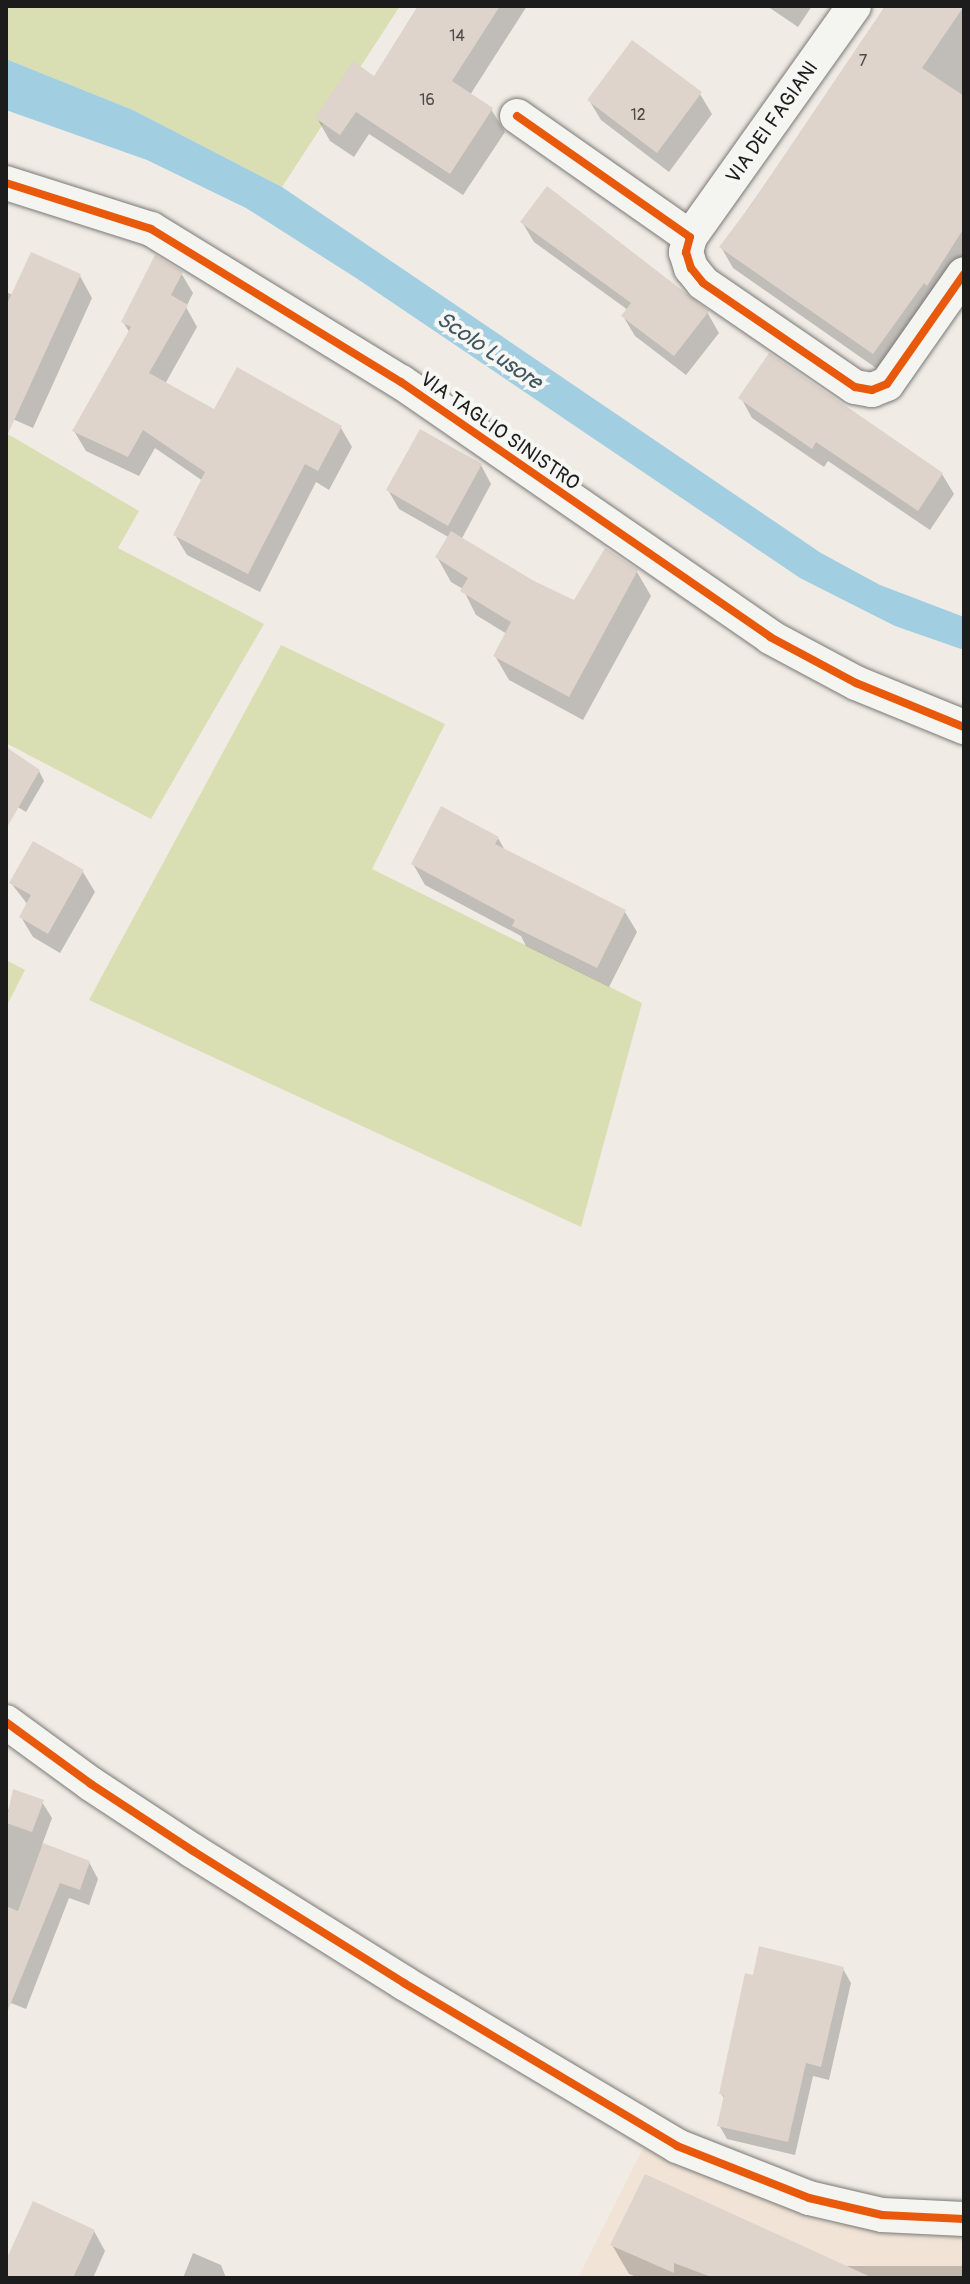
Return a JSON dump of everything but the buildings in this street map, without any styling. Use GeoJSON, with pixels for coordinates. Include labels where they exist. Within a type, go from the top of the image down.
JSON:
{"type":"FeatureCollection","features":[{"type":"Feature","properties":{"kind":"street","name":"VIA DEI FAGIANI"},"geometry":{"type":"LineString","coordinates":[[690,237],[854,6]]}},
{"type":"Feature","properties":{"kind":"street"},"geometry":{"type":"LineString","coordinates":[[517,116],[690,237],[686,252],[691,268],[703,283],[855,387],[872,390],[887,384],[964,274]]}},
{"type":"Feature","properties":{"kind":"street","name":"VIA TAGLIO SINISTRO"},"geometry":{"type":"LineString","coordinates":[[6,183],[151,229],[401,382],[770,637],[856,683],[964,727]]}},
{"type":"Feature","properties":{"kind":"street"},"geometry":{"type":"LineString","coordinates":[[6,1722],[91,1784],[220,1868],[404,1983],[677,2146],[809,2198],[882,2215],[964,2219]]}},
{"type":"Feature","properties":{"kind":"shaded area"},"geometry":{"type":"Polygon","coordinates":[[[646,2142],[707,2175],[827,2223],[964,2234],[964,2278],[578,2278],[646,2142]]]}},
{"type":"Feature","properties":{"kind":"green space"},"geometry":{"type":"Polygon","coordinates":[[[6,6],[400,6],[282,187],[133,110],[6,59],[6,6]]]}},
{"type":"Feature","properties":{"kind":"green space"},"geometry":{"type":"Polygon","coordinates":[[[6,433],[139,511],[118,548],[264,624],[151,819],[6,743],[6,433]]]}},
{"type":"Feature","properties":{"kind":"green space"},"geometry":{"type":"Polygon","coordinates":[[[281,645],[445,724],[372,869],[642,1003],[581,1227],[89,1000],[281,645]]]}},
{"type":"Feature","properties":{"kind":"green space"},"geometry":{"type":"Polygon","coordinates":[[[6,960],[25,970],[6,1007],[6,960]]]}},
{"type":"Feature","properties":{"kind":"water","name":"Scolo Lusore"},"geometry":{"type":"Polygon","coordinates":[[[6,59],[133,110],[282,187],[821,553],[880,585],[964,617],[964,650],[895,626],[800,578],[356,278],[246,208],[147,160],[6,110],[6,59]]]}},
{"type":"Feature","properties":{"kind":"cycle path"},"geometry":{"type":"LineString","coordinates":[[517,116],[690,237],[686,252],[691,268],[703,283],[855,387],[872,390],[887,384],[964,274]]}},
{"type":"Feature","properties":{"kind":"cycle path"},"geometry":{"type":"LineString","coordinates":[[6,183],[151,229],[401,382],[770,637],[856,683],[964,727]]}},
{"type":"Feature","properties":{"kind":"cycle path"},"geometry":{"type":"LineString","coordinates":[[6,1722],[91,1784],[193,1851],[404,1983],[677,2146],[809,2198],[882,2215],[964,2219]]}}]}
